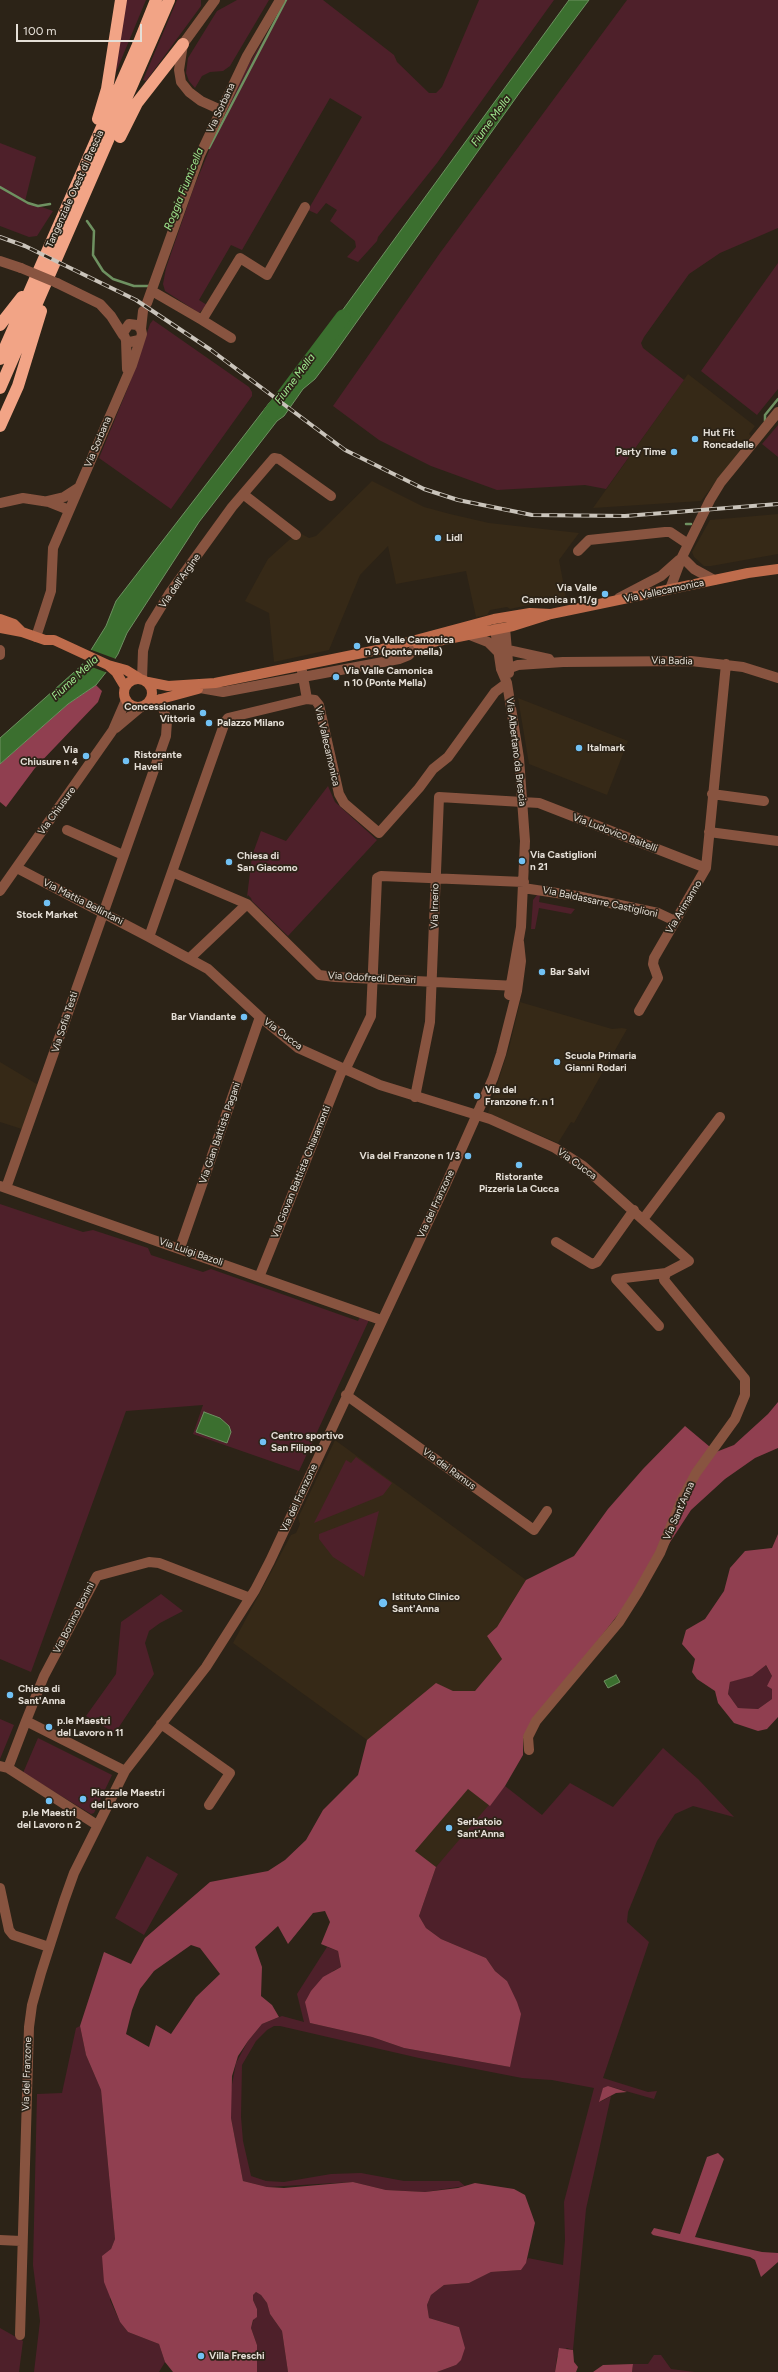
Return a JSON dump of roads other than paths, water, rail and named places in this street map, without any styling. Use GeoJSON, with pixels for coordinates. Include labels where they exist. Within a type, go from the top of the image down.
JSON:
{"type":"FeatureCollection","features":[{"type":"Feature","properties":{"kind":"highway"},"geometry":{"type":"LineString","coordinates":[[82,174],[86,149],[102,110],[108,88],[122,0]]}},
{"type":"Feature","properties":{"kind":"highway","name":"Tangenziale Ovest di Brescia"},"geometry":{"type":"LineString","coordinates":[[0,359],[31,286],[82,174],[156,0]]}},
{"type":"Feature","properties":{"kind":"highway","name":"Tangenziale Ovest di Brescia"},"geometry":{"type":"LineString","coordinates":[[0,388],[96,171],[169,0]]}},
{"type":"Feature","properties":{"kind":"highway"},"geometry":{"type":"LineString","coordinates":[[96,171],[111,156],[137,103],[183,44]]}},
{"type":"Feature","properties":{"kind":"highway"},"geometry":{"type":"LineString","coordinates":[[0,426],[18,386],[54,266]]}},
{"type":"Feature","properties":{"kind":"highway"},"geometry":{"type":"LineString","coordinates":[[0,325],[31,286]]}},
{"type":"Feature","properties":{"kind":"main road","name":"Via Vallecamonica"},"geometry":{"type":"LineString","coordinates":[[145,705],[160,699],[215,683],[500,623],[551,614],[714,580],[778,569]]}},
{"type":"Feature","properties":{"kind":"main road"},"geometry":{"type":"LineString","coordinates":[[0,619],[14,624],[22,632]]}},
{"type":"Feature","properties":{"kind":"main road","name":"Via Vallecamonica"},"geometry":{"type":"LineString","coordinates":[[382,649],[418,645],[470,635],[500,623]]}},
{"type":"Feature","properties":{"kind":"main road"},"geometry":{"type":"LineString","coordinates":[[0,628],[22,632]]}},
{"type":"Feature","properties":{"kind":"main road","name":"Via Vallecamonica"},"geometry":{"type":"LineString","coordinates":[[22,632],[41,639],[54,640],[67,645],[74,651],[108,665],[126,670],[143,680],[168,686],[215,683]]}},
{"type":"Feature","properties":{"kind":"main road"},"geometry":{"type":"LineString","coordinates":[[108,665],[116,672],[125,686],[126,700],[132,706],[145,705],[152,690],[143,680],[131,680],[125,686]]}},
{"type":"Feature","properties":{"kind":"street"},"geometry":{"type":"LineString","coordinates":[[215,0],[183,44],[179,70],[181,82],[189,92],[202,101],[220,110]]}},
{"type":"Feature","properties":{"kind":"street","name":"Via Sorbana"},"geometry":{"type":"LineString","coordinates":[[147,303],[186,191],[220,110],[247,56],[280,0]]}},
{"type":"Feature","properties":{"kind":"street"},"geometry":{"type":"LineString","coordinates":[[202,320],[240,258],[267,275],[305,207]]}},
{"type":"Feature","properties":{"kind":"street","name":"Via Sorbana"},"geometry":{"type":"LineString","coordinates":[[0,261],[57,283],[100,304],[112,316],[124,337],[127,373]]}},
{"type":"Feature","properties":{"kind":"street"},"geometry":{"type":"LineString","coordinates":[[152,291],[231,338]]}},
{"type":"Feature","properties":{"kind":"street","name":"Via Sorbana"},"geometry":{"type":"LineString","coordinates":[[41,639],[51,591],[53,548],[127,373],[132,365],[142,334],[134,326],[112,316]]}},
{"type":"Feature","properties":{"kind":"street"},"geometry":{"type":"LineString","coordinates":[[134,326],[124,330],[124,337],[132,343],[139,340]]}},
{"type":"Feature","properties":{"kind":"street"},"geometry":{"type":"LineString","coordinates":[[670,589],[688,544],[721,482],[778,412]]}},
{"type":"Feature","properties":{"kind":"street","name":"Via dell'Argine"},"geometry":{"type":"LineString","coordinates":[[143,680],[143,651],[150,625],[169,594],[242,494],[274,458],[280,459],[331,496]]}},
{"type":"Feature","properties":{"kind":"street"},"geometry":{"type":"LineString","coordinates":[[45,502],[64,498],[79,487]]}},
{"type":"Feature","properties":{"kind":"street"},"geometry":{"type":"LineString","coordinates":[[242,494],[296,535]]}},
{"type":"Feature","properties":{"kind":"street"},"geometry":{"type":"LineString","coordinates":[[0,503],[23,498],[45,502],[69,510]]}},
{"type":"Feature","properties":{"kind":"street"},"geometry":{"type":"LineString","coordinates":[[578,550],[588,540],[665,532],[670,532],[688,544]]}},
{"type":"Feature","properties":{"kind":"street"},"geometry":{"type":"LineString","coordinates":[[682,557],[694,569],[714,580]]}},
{"type":"Feature","properties":{"kind":"street"},"geometry":{"type":"LineString","coordinates":[[610,602],[661,576],[682,557]]}},
{"type":"Feature","properties":{"kind":"street","name":"Via Albertano da Brescia"},"geometry":{"type":"LineString","coordinates":[[476,1116],[485,1092],[514,986],[523,885],[525,842],[523,800],[500,623]]}},
{"type":"Feature","properties":{"kind":"street"},"geometry":{"type":"LineString","coordinates":[[470,635],[488,642],[503,651]]}},
{"type":"Feature","properties":{"kind":"street","name":"Via Vallecamonica"},"geometry":{"type":"LineString","coordinates":[[200,688],[223,692],[399,659],[409,655],[418,645]]}},
{"type":"Feature","properties":{"kind":"street"},"geometry":{"type":"LineString","coordinates":[[0,650],[0,655]]}},
{"type":"Feature","properties":{"kind":"street","name":"Via Albertano da Brescia"},"geometry":{"type":"LineString","coordinates":[[503,651],[510,668],[507,683]]}},
{"type":"Feature","properties":{"kind":"street","name":"Via Badia"},"geometry":{"type":"LineString","coordinates":[[503,651],[563,662]]}},
{"type":"Feature","properties":{"kind":"street","name":"Via Badia"},"geometry":{"type":"LineString","coordinates":[[510,668],[518,665],[563,662],[660,660],[726,664],[778,678]]}},
{"type":"Feature","properties":{"kind":"street","name":"Via Arimanno"},"geometry":{"type":"LineString","coordinates":[[639,1011],[658,978],[653,964],[654,958],[706,868],[712,794],[726,664]]}},
{"type":"Feature","properties":{"kind":"street","name":"Via Vallecamonica"},"geometry":{"type":"LineString","coordinates":[[301,665],[307,699]]}},
{"type":"Feature","properties":{"kind":"street","name":"Via Vallecamonica"},"geometry":{"type":"LineString","coordinates":[[172,872],[226,720],[230,717],[307,699],[315,700],[318,705],[335,781],[344,803],[379,833],[433,769],[448,757],[495,692],[507,683]]}},
{"type":"Feature","properties":{"kind":"street","name":"Via Sofia Testi"},"geometry":{"type":"LineString","coordinates":[[3,1187],[49,1071],[102,912],[167,732],[167,721],[160,699]]}},
{"type":"Feature","properties":{"kind":"street","name":"Via Chiusure"},"geometry":{"type":"LineString","coordinates":[[0,891],[113,730],[126,700]]}},
{"type":"Feature","properties":{"kind":"street","name":"Via Chiusure"},"geometry":{"type":"LineString","coordinates":[[113,730],[145,705]]}},
{"type":"Feature","properties":{"kind":"street"},"geometry":{"type":"LineString","coordinates":[[712,794],[764,802]]}},
{"type":"Feature","properties":{"kind":"street","name":"Via Irnerio"},"geometry":{"type":"LineString","coordinates":[[415,1097],[430,1022],[433,982],[439,797],[523,800]]}},
{"type":"Feature","properties":{"kind":"street","name":"Via Ludovico Baitelli"},"geometry":{"type":"LineString","coordinates":[[523,800],[539,803],[706,868]]}},
{"type":"Feature","properties":{"kind":"street"},"geometry":{"type":"LineString","coordinates":[[67,830],[123,855]]}},
{"type":"Feature","properties":{"kind":"street"},"geometry":{"type":"LineString","coordinates":[[709,832],[778,841]]}},
{"type":"Feature","properties":{"kind":"street","name":"Via Mattia Bellintani"},"geometry":{"type":"LineString","coordinates":[[17,868],[149,937]]}},
{"type":"Feature","properties":{"kind":"street"},"geometry":{"type":"LineString","coordinates":[[149,937],[172,872]]}},
{"type":"Feature","properties":{"kind":"street","name":"Via Odofredi Denari"},"geometry":{"type":"LineString","coordinates":[[172,872],[247,904],[319,974],[374,979],[514,986]]}},
{"type":"Feature","properties":{"kind":"street","name":"Via Baldassarre Castiglioni"},"geometry":{"type":"LineString","coordinates":[[378,877],[436,878],[523,885],[650,911],[675,921]]}},
{"type":"Feature","properties":{"kind":"street","name":"Via Giovan Battista Chiaramonti"},"geometry":{"type":"LineString","coordinates":[[260,1275],[344,1070],[371,1016],[378,877]]}},
{"type":"Feature","properties":{"kind":"street"},"geometry":{"type":"LineString","coordinates":[[190,958],[247,904]]}},
{"type":"Feature","properties":{"kind":"street","name":"Via Cucca"},"geometry":{"type":"LineString","coordinates":[[149,937],[190,958],[213,972],[260,1017],[298,1048],[344,1070],[415,1097],[476,1116],[555,1148],[583,1166],[644,1218],[689,1261],[666,1274]]}},
{"type":"Feature","properties":{"kind":"street","name":"Via Gian Battista Pagani"},"geometry":{"type":"LineString","coordinates":[[180,1248],[260,1017]]}},
{"type":"Feature","properties":{"kind":"street","name":"Via del Franzone"},"geometry":{"type":"LineString","coordinates":[[125,1771],[206,1667],[250,1598],[270,1561],[476,1116]]}},
{"type":"Feature","properties":{"kind":"street"},"geometry":{"type":"LineString","coordinates":[[644,1218],[720,1116]]}},
{"type":"Feature","properties":{"kind":"street","name":"Via Luigi Bazoli"},"geometry":{"type":"LineString","coordinates":[[3,1187],[260,1275],[381,1320]]}},
{"type":"Feature","properties":{"kind":"street"},"geometry":{"type":"LineString","coordinates":[[556,1242],[592,1264],[597,1262],[634,1210]]}},
{"type":"Feature","properties":{"kind":"street"},"geometry":{"type":"LineString","coordinates":[[659,1326],[616,1279],[666,1274]]}},
{"type":"Feature","properties":{"kind":"street","name":"Via Sant'Anna"},"geometry":{"type":"LineString","coordinates":[[530,1750],[528,1737],[536,1721],[619,1622],[638,1592],[660,1553],[682,1499],[696,1473],[735,1419],[745,1395],[745,1379],[671,1291],[664,1280],[666,1274]]}},
{"type":"Feature","properties":{"kind":"street","name":"Via dei Ramus"},"geometry":{"type":"LineString","coordinates":[[346,1395],[534,1530],[548,1511]]}},
{"type":"Feature","properties":{"kind":"street","name":"Via Bonino Bonini"},"geometry":{"type":"LineString","coordinates":[[26,1721],[44,1676],[97,1576],[149,1562],[159,1563],[250,1598]]}},
{"type":"Feature","properties":{"kind":"street"},"geometry":{"type":"LineString","coordinates":[[26,1721],[125,1771],[97,1825],[4,1767],[26,1721]]}},
{"type":"Feature","properties":{"kind":"street"},"geometry":{"type":"LineString","coordinates":[[161,1724],[230,1773],[209,1805]]}},
{"type":"Feature","properties":{"kind":"street","name":"Via del Franzone"},"geometry":{"type":"LineString","coordinates":[[20,2336],[29,2027],[32,2005],[49,1947],[74,1873],[97,1825]]}},
{"type":"Feature","properties":{"kind":"street"},"geometry":{"type":"LineString","coordinates":[[0,1888],[9,1930],[13,1935],[49,1947]]}},
{"type":"Feature","properties":{"kind":"street"},"geometry":{"type":"LineString","coordinates":[[0,2240],[22,2241]]}},
{"type":"Feature","properties":{"kind":"water"},"geometry":{"type":"Polygon","coordinates":[[[569,0],[589,0],[520,92],[331,358],[315,379],[303,389],[284,416],[277,421],[199,522],[127,633],[118,654],[107,671],[96,685],[68,704],[0,764],[0,738],[81,666],[106,626],[116,601],[270,402],[288,393],[314,354],[329,338],[339,315],[569,0]]]}},
{"type":"Feature","properties":{"kind":"water"},"geometry":{"type":"Polygon","coordinates":[[[204,1412],[220,1418],[229,1426],[231,1432],[227,1443],[196,1432],[204,1412]]]}},
{"type":"Feature","properties":{"kind":"water"},"geometry":{"type":"Polygon","coordinates":[[[616,1675],[620,1682],[608,1688],[604,1681],[616,1675]]]}},
{"type":"Feature","properties":{"kind":"waterway","name":"Roggia Fiumicella"},"geometry":{"type":"LineString","coordinates":[[209,148],[286,0]]}},
{"type":"Feature","properties":{"kind":"waterway","name":"Roggia Fiumicella"},"geometry":{"type":"LineString","coordinates":[[0,187],[28,203],[38,206],[50,204]]}},
{"type":"Feature","properties":{"kind":"waterway","name":"Roggia Fiumicella"},"geometry":{"type":"LineString","coordinates":[[87,221],[94,231],[93,255],[103,271],[113,279],[134,286],[151,286]]}},
{"type":"Feature","properties":{"kind":"waterway","name":"Fiume Mella"},"geometry":{"type":"LineString","coordinates":[[270,414],[343,317]]}},
{"type":"Feature","properties":{"kind":"waterway"},"geometry":{"type":"LineString","coordinates":[[765,421],[765,415],[778,399]]}},
{"type":"Feature","properties":{"kind":"waterway"},"geometry":{"type":"LineString","coordinates":[[686,524],[691,524]]}},
{"type":"Feature","properties":{"kind":"railway"},"geometry":{"type":"LineString","coordinates":[[0,237],[25,246],[136,300],[211,350],[345,450],[424,489],[458,500],[532,515],[625,516],[778,504]]}},
{"type":"Feature","properties":{"kind":"place","name":"Hut Fit Roncadelle"},"geometry":{"type":"Point","coordinates":[695,439]}},
{"type":"Feature","properties":{"kind":"place","name":"Party Time"},"geometry":{"type":"Point","coordinates":[674,452]}},
{"type":"Feature","properties":{"kind":"place","name":"Lidl"},"geometry":{"type":"Point","coordinates":[438,538]}},
{"type":"Feature","properties":{"kind":"place","name":"Via Valle Camonica n 11/g"},"geometry":{"type":"Point","coordinates":[605,594]}},
{"type":"Feature","properties":{"kind":"place","name":"Via Valle Camonica n 9 (ponte mella)"},"geometry":{"type":"Point","coordinates":[357,646]}},
{"type":"Feature","properties":{"kind":"place","name":"Via Valle Camonica n 10 (Ponte Mella)"},"geometry":{"type":"Point","coordinates":[336,677]}},
{"type":"Feature","properties":{"kind":"place","name":"Concessionario Vittoria"},"geometry":{"type":"Point","coordinates":[203,713]}},
{"type":"Feature","properties":{"kind":"place","name":"Palazzo Milano"},"geometry":{"type":"Point","coordinates":[209,723]}},
{"type":"Feature","properties":{"kind":"place","name":"Italmark"},"geometry":{"type":"Point","coordinates":[579,748]}},
{"type":"Feature","properties":{"kind":"place","name":"Via Chiusure n 4"},"geometry":{"type":"Point","coordinates":[86,756]}},
{"type":"Feature","properties":{"kind":"place","name":"Ristorante Haveli"},"geometry":{"type":"Point","coordinates":[126,761]}},
{"type":"Feature","properties":{"kind":"place","name":"Via Castiglioni n 21"},"geometry":{"type":"Point","coordinates":[522,861]}},
{"type":"Feature","properties":{"kind":"place","name":"Chiesa di San Giacomo"},"geometry":{"type":"Point","coordinates":[229,862]}},
{"type":"Feature","properties":{"kind":"place","name":"Stock Market"},"geometry":{"type":"Point","coordinates":[47,903]}},
{"type":"Feature","properties":{"kind":"place","name":"Bar Salvi"},"geometry":{"type":"Point","coordinates":[542,972]}},
{"type":"Feature","properties":{"kind":"place","name":"Bar Viandante"},"geometry":{"type":"Point","coordinates":[244,1017]}},
{"type":"Feature","properties":{"kind":"place","name":"Scuola Primaria Gianni Rodari"},"geometry":{"type":"Point","coordinates":[557,1062]}},
{"type":"Feature","properties":{"kind":"place","name":"Via del Franzone fr. n 1"},"geometry":{"type":"Point","coordinates":[477,1096]}},
{"type":"Feature","properties":{"kind":"place","name":"Via del Franzone n 1/3"},"geometry":{"type":"Point","coordinates":[468,1156]}},
{"type":"Feature","properties":{"kind":"place","name":"Ristorante Pizzeria La Cucca"},"geometry":{"type":"Point","coordinates":[519,1165]}},
{"type":"Feature","properties":{"kind":"place","name":"Centro sportivo San Filippo"},"geometry":{"type":"Point","coordinates":[263,1442]}},
{"type":"Feature","properties":{"kind":"place","name":"Istituto Clinico Sant'Anna"},"geometry":{"type":"Point","coordinates":[383,1603]}},
{"type":"Feature","properties":{"kind":"place","name":"Chiesa di Sant'Anna"},"geometry":{"type":"Point","coordinates":[10,1695]}},
{"type":"Feature","properties":{"kind":"place","name":"p.le Maestri del Lavoro n 11"},"geometry":{"type":"Point","coordinates":[49,1727]}},
{"type":"Feature","properties":{"kind":"place","name":"Piazzale Maestri del Lavoro"},"geometry":{"type":"Point","coordinates":[83,1799]}},
{"type":"Feature","properties":{"kind":"place","name":"p.le Maestri del Lavoro n 2"},"geometry":{"type":"Point","coordinates":[49,1801]}},
{"type":"Feature","properties":{"kind":"place","name":"Serbatoio Sant'Anna"},"geometry":{"type":"Point","coordinates":[449,1828]}},
{"type":"Feature","properties":{"kind":"place","name":"Villa Freschi"},"geometry":{"type":"Point","coordinates":[201,2356]}}]}
